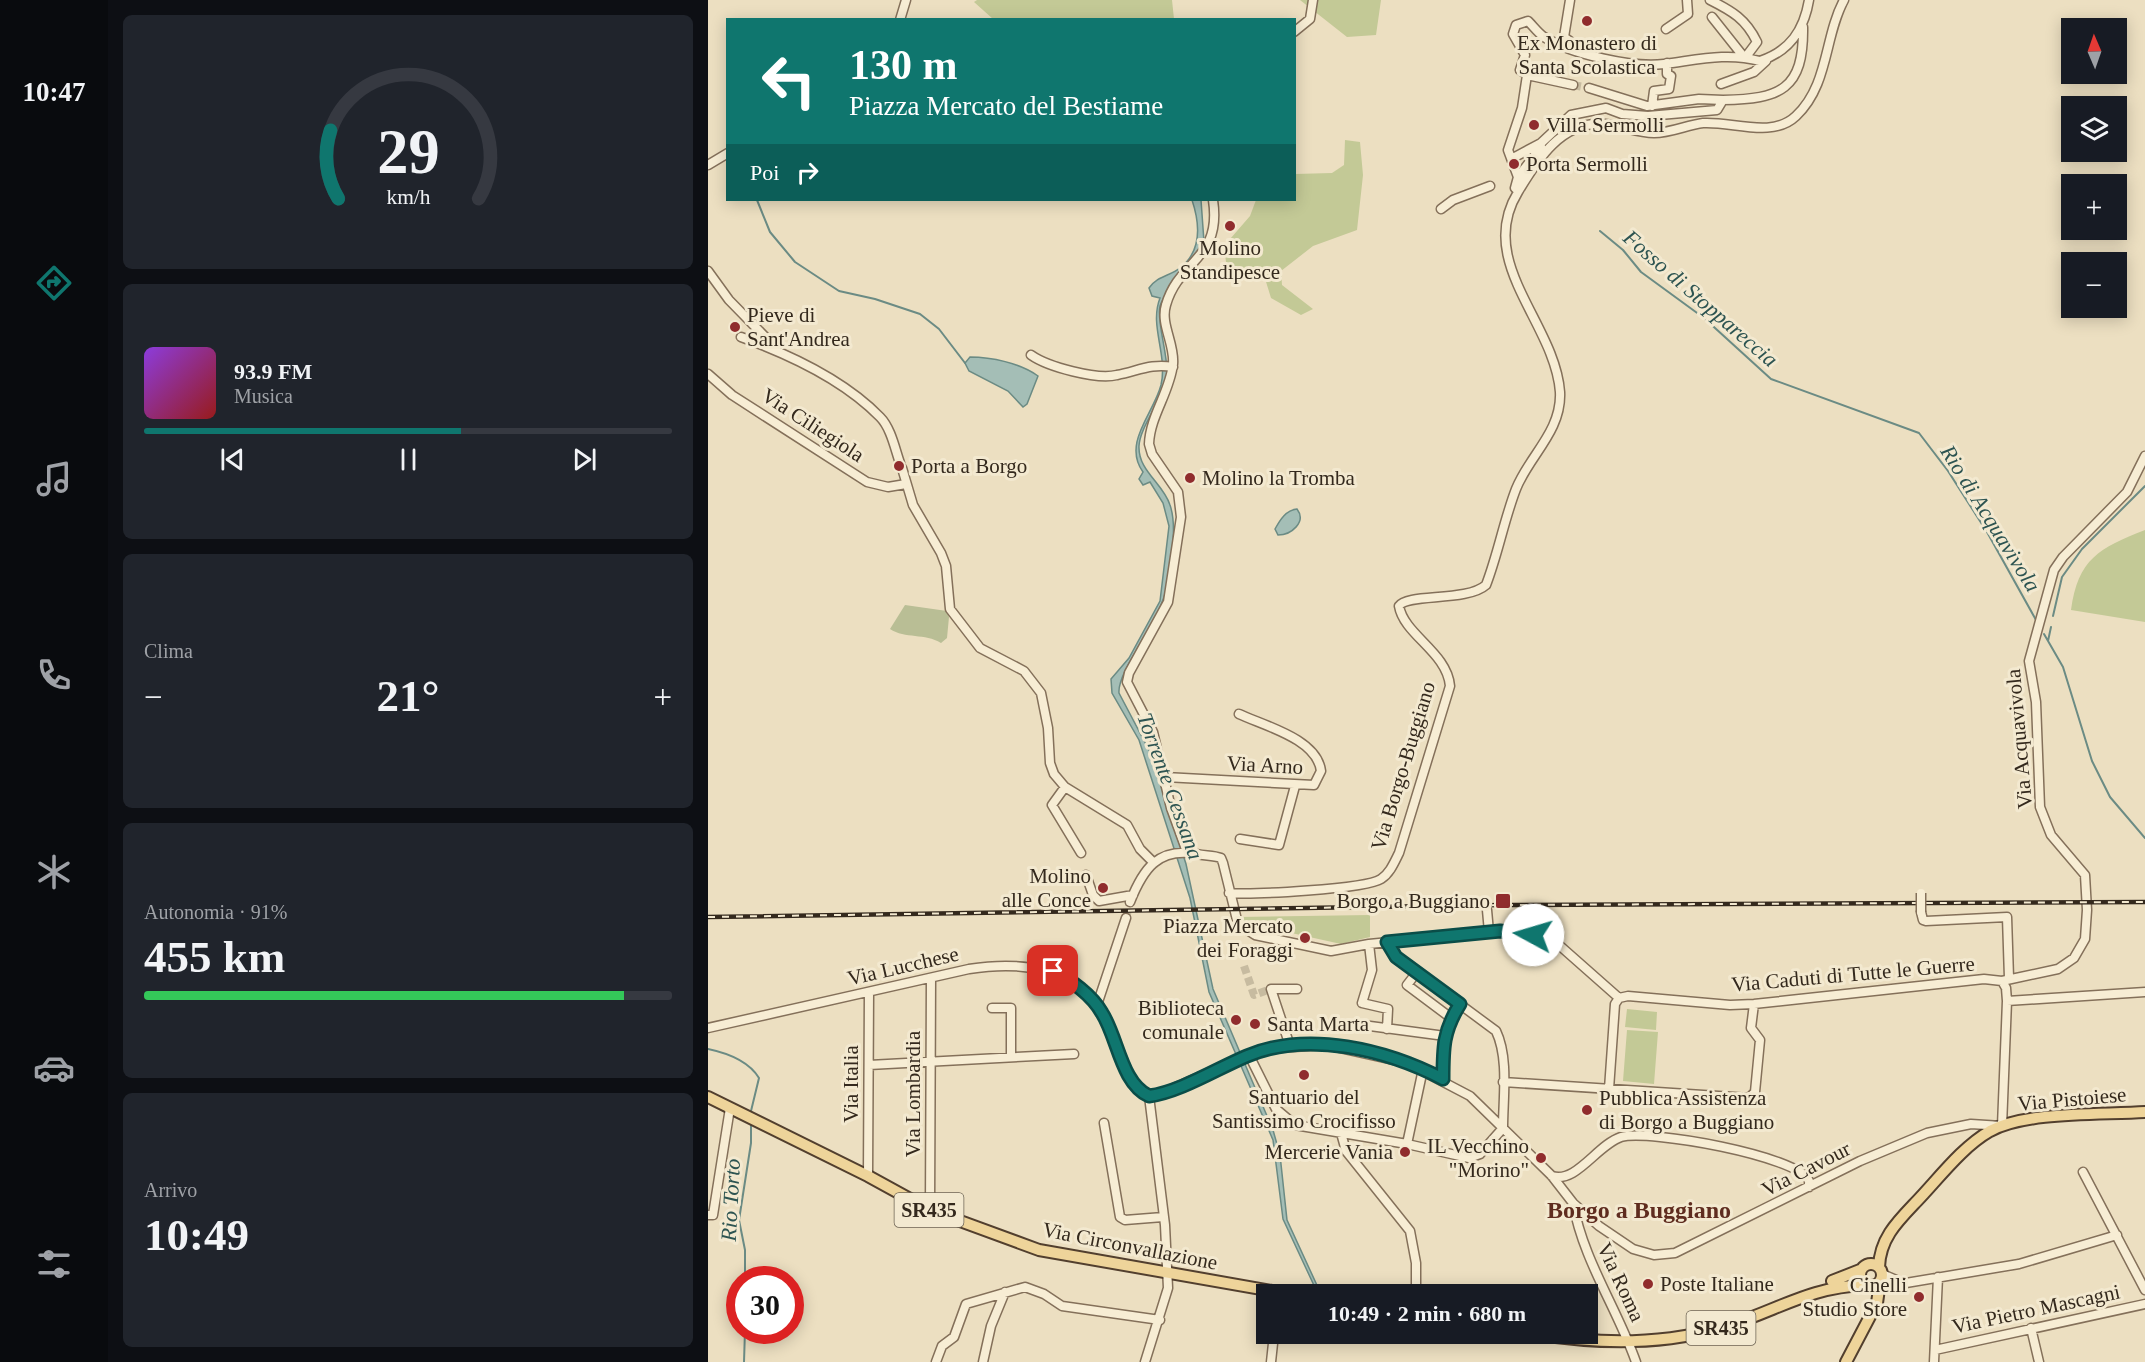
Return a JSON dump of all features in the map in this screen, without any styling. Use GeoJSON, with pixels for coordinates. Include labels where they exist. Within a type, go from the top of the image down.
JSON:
{"type":"FeatureCollection","features":[{"type":"Feature","properties":{"kind":"main road","name":"Via Circonvallazione"},"geometry":{"type":"LineString","coordinates":[[708,1097],[868,1176],[930,1210],[1039,1250],[1256,1290]]}},
{"type":"Feature","properties":{"kind":"main road","name":"Via Pistoiese"},"geometry":{"type":"LineString","coordinates":[[2002,1126],[2042,1119],[2145,1112]]}},
{"type":"Feature","properties":{"kind":"main road"},"geometry":{"type":"LineString","coordinates":[[1846,1362],[1873,1310],[1874,1271],[1880,1239],[1961,1156],[1988,1133],[2002,1126]]}},
{"type":"Feature","properties":{"kind":"main road"},"geometry":{"type":"LineString","coordinates":[[1873,1310],[1867,1285],[1860,1280],[1874,1271]]}},
{"type":"Feature","properties":{"kind":"main road","name":"SR435"},"geometry":{"type":"LineString","coordinates":[[1808,1293],[1819,1285],[1874,1271]]}},
{"type":"Feature","properties":{"kind":"main road","name":"SR435"},"geometry":{"type":"LineString","coordinates":[[1598,1340],[1629,1341],[1709,1331],[1759,1315],[1808,1293],[1829,1287],[1867,1285],[1874,1271]]}},
{"type":"Feature","properties":{"kind":"street"},"geometry":{"type":"LineString","coordinates":[[901,18],[906,0]]}},
{"type":"Feature","properties":{"kind":"street"},"geometry":{"type":"LineString","coordinates":[[1296,30],[1310,19],[1313,0]]}},
{"type":"Feature","properties":{"kind":"street"},"geometry":{"type":"LineString","coordinates":[[1570,0],[1564,37],[1571,42]]}},
{"type":"Feature","properties":{"kind":"street"},"geometry":{"type":"LineString","coordinates":[[1666,28],[1688,14],[1687,0]]}},
{"type":"Feature","properties":{"kind":"street"},"geometry":{"type":"LineString","coordinates":[[1710,0],[1738,14],[1754,36],[1757,42],[1746,57]]}},
{"type":"Feature","properties":{"kind":"street"},"geometry":{"type":"LineString","coordinates":[[1590,88],[1652,106],[1699,99],[1760,98],[1789,85],[1801,57],[1803,27],[1809,0]]}},
{"type":"Feature","properties":{"kind":"street"},"geometry":{"type":"LineString","coordinates":[[1513,158],[1530,154],[1567,132],[1592,125],[1654,133],[1705,123],[1759,127],[1790,121],[1805,105],[1817,85],[1826,61],[1835,19],[1844,0]]}},
{"type":"Feature","properties":{"kind":"street"},"geometry":{"type":"LineString","coordinates":[[1712,17],[1746,57]]}},
{"type":"Feature","properties":{"kind":"street"},"geometry":{"type":"LineString","coordinates":[[1573,85],[1527,77],[1520,70],[1525,55],[1514,39],[1513,31],[1520,22],[1528,21],[1546,39],[1577,51],[1642,64],[1706,57],[1746,57],[1760,61],[1780,52],[1803,27]]}},
{"type":"Feature","properties":{"kind":"street"},"geometry":{"type":"LineString","coordinates":[[1721,84],[1754,72],[1768,58]]}},
{"type":"Feature","properties":{"kind":"street"},"geometry":{"type":"LineString","coordinates":[[1652,106],[1654,91],[1669,88],[1671,76],[1667,74],[1667,63]]}},
{"type":"Feature","properties":{"kind":"street"},"geometry":{"type":"LineString","coordinates":[[1518,177],[1513,158],[1508,150],[1522,108],[1527,77]]}},
{"type":"Feature","properties":{"kind":"street"},"geometry":{"type":"LineString","coordinates":[[1518,191],[1548,142],[1571,115],[1606,108],[1634,116],[1671,115],[1717,110],[1723,100]]}},
{"type":"Feature","properties":{"kind":"street"},"geometry":{"type":"LineString","coordinates":[[708,165],[726,154]]}},
{"type":"Feature","properties":{"kind":"street"},"geometry":{"type":"LineString","coordinates":[[1518,191],[1515,188],[1518,177],[1530,154]]}},
{"type":"Feature","properties":{"kind":"street"},"geometry":{"type":"LineString","coordinates":[[1441,209],[1453,200],[1490,186]]}},
{"type":"Feature","properties":{"kind":"street","name":"Via Borgo-Buggiano"},"geometry":{"type":"LineString","coordinates":[[1229,893],[1338,888],[1375,882],[1390,871],[1399,853],[1450,686],[1444,668],[1405,619],[1399,606],[1407,600],[1462,595],[1486,585],[1515,492],[1558,415],[1560,394],[1555,359],[1519,287],[1505,244],[1504,230],[1518,191]]}},
{"type":"Feature","properties":{"kind":"street"},"geometry":{"type":"LineString","coordinates":[[1187,852],[1171,808],[1149,722],[1127,682],[1129,673],[1168,602],[1181,517],[1180,498],[1152,454],[1149,444],[1173,367],[1173,350],[1165,309],[1178,283],[1209,245],[1215,221],[1213,201]]}},
{"type":"Feature","properties":{"kind":"street"},"geometry":{"type":"LineString","coordinates":[[708,271],[729,300],[779,351]]}},
{"type":"Feature","properties":{"kind":"street"},"geometry":{"type":"LineString","coordinates":[[741,337],[779,351],[828,378],[881,417],[901,466],[913,505],[944,560],[950,609],[980,648],[1024,671],[1038,688],[1048,728],[1050,764],[1054,774],[1065,787],[1127,825],[1140,849],[1154,863]]}},
{"type":"Feature","properties":{"kind":"street"},"geometry":{"type":"LineString","coordinates":[[1030,355],[1049,364],[1104,376],[1116,376],[1158,364],[1173,367]]}},
{"type":"Feature","properties":{"kind":"street","name":"Via Ciliegiola"},"geometry":{"type":"LineString","coordinates":[[708,374],[732,395],[867,482],[888,487],[906,484]]}},
{"type":"Feature","properties":{"kind":"street","name":"Via Acquavivola"},"geometry":{"type":"LineString","coordinates":[[2006,980],[2058,969],[2074,958],[2085,939],[2087,910],[2085,875],[2051,835],[2040,807],[2036,702],[2029,662],[2054,570],[2063,557],[2127,492],[2145,456]]}},
{"type":"Feature","properties":{"kind":"street","name":"Via Arno"},"geometry":{"type":"LineString","coordinates":[[1164,777],[1295,786],[1314,785],[1320,778],[1320,765],[1311,750],[1300,742],[1239,714]]}},
{"type":"Feature","properties":{"kind":"street"},"geometry":{"type":"LineString","coordinates":[[1240,839],[1279,845],[1295,786]]}},
{"type":"Feature","properties":{"kind":"street"},"geometry":{"type":"LineString","coordinates":[[1065,787],[1052,805],[1081,853]]}},
{"type":"Feature","properties":{"kind":"street"},"geometry":{"type":"LineString","coordinates":[[1086,874],[1093,895],[1099,901],[1131,898],[1138,882],[1154,863],[1172,853],[1187,852],[1221,858],[1234,917],[1247,932],[1325,950],[1489,932],[1522,933],[1551,940],[1578,959],[1619,998],[1615,1004],[1609,1089]]}},
{"type":"Feature","properties":{"kind":"street"},"geometry":{"type":"LineString","coordinates":[[1921,893],[1921,912],[1923,920],[1926,921],[2007,917],[2007,1001],[2002,1126]]}},
{"type":"Feature","properties":{"kind":"street"},"geometry":{"type":"LineString","coordinates":[[1487,910],[1489,932]]}},
{"type":"Feature","properties":{"kind":"street"},"geometry":{"type":"LineString","coordinates":[[1097,1005],[1126,918]]}},
{"type":"Feature","properties":{"kind":"street"},"geometry":{"type":"LineString","coordinates":[[1249,1055],[1276,1109],[1288,1122],[1317,1130],[1407,1144],[1472,1158],[1480,1154],[1503,1128],[1501,1046],[1496,1031],[1396,957],[1383,943]]}},
{"type":"Feature","properties":{"kind":"street"},"geometry":{"type":"LineString","coordinates":[[1369,944],[1372,970],[1362,1003],[1388,1009],[1387,1029]]}},
{"type":"Feature","properties":{"kind":"street","name":"Via Lucchese"},"geometry":{"type":"LineString","coordinates":[[708,1028],[989,966],[1041,968],[1065,977],[1097,1005],[1111,1028],[1134,1084],[1149,1096]]}},
{"type":"Feature","properties":{"kind":"street"},"geometry":{"type":"LineString","coordinates":[[1417,972],[1407,985],[1451,1018]]}},
{"type":"Feature","properties":{"kind":"street","name":"Via Lombardia"},"geometry":{"type":"LineString","coordinates":[[930,1210],[931,978]]}},
{"type":"Feature","properties":{"kind":"street","name":"Via Caduti di Tutte le Guerre"},"geometry":{"type":"LineString","coordinates":[[1619,998],[1628,996],[1730,1005],[1754,1004],[1984,979],[2006,980]]}},
{"type":"Feature","properties":{"kind":"street"},"geometry":{"type":"LineString","coordinates":[[1290,1046],[1271,989],[1297,989]]}},
{"type":"Feature","properties":{"kind":"street","name":"Via Italia"},"geometry":{"type":"LineString","coordinates":[[868,1176],[869,992]]}},
{"type":"Feature","properties":{"kind":"street"},"geometry":{"type":"LineString","coordinates":[[2007,1001],[2145,992]]}},
{"type":"Feature","properties":{"kind":"street"},"geometry":{"type":"LineString","coordinates":[[1443,1079],[1445,1036],[1451,1018],[1460,1004]]}},
{"type":"Feature","properties":{"kind":"street"},"geometry":{"type":"LineString","coordinates":[[1503,1082],[1749,1098],[1755,1092],[1760,1041],[1751,1028],[1754,1004]]}},
{"type":"Feature","properties":{"kind":"street"},"geometry":{"type":"LineString","coordinates":[[992,1008],[1011,1008],[1011,1056]]}},
{"type":"Feature","properties":{"kind":"street"},"geometry":{"type":"LineString","coordinates":[[1355,1024],[1445,1036]]}},
{"type":"Feature","properties":{"kind":"street"},"geometry":{"type":"LineString","coordinates":[[1145,1362],[1167,1295],[1168,1274],[1149,1096],[1169,1090],[1249,1055],[1290,1046],[1326,1045],[1354,1049],[1423,1069],[1443,1079],[1483,1106],[1552,1176],[1573,1203]]}},
{"type":"Feature","properties":{"kind":"street"},"geometry":{"type":"LineString","coordinates":[[869,1065],[1074,1054]]}},
{"type":"Feature","properties":{"kind":"street"},"geometry":{"type":"LineString","coordinates":[[1407,1144],[1423,1069]]}},
{"type":"Feature","properties":{"kind":"street"},"geometry":{"type":"LineString","coordinates":[[708,1215],[713,1215],[730,1108]]}},
{"type":"Feature","properties":{"kind":"street"},"geometry":{"type":"LineString","coordinates":[[1104,1123],[1120,1217],[1125,1220],[1163,1217]]}},
{"type":"Feature","properties":{"kind":"street","name":"Via Cavour"},"geometry":{"type":"LineString","coordinates":[[1573,1203],[1610,1234],[1633,1249],[1665,1255],[1711,1236],[1860,1161],[1927,1133],[1971,1124],[2002,1126]]}},
{"type":"Feature","properties":{"kind":"street"},"geometry":{"type":"LineString","coordinates":[[1341,1133],[1346,1151],[1410,1231],[1416,1263],[1416,1284]]}},
{"type":"Feature","properties":{"kind":"street"},"geometry":{"type":"LineString","coordinates":[[1552,1176],[1560,1178],[1570,1175],[1612,1141],[1640,1135],[1719,1146],[1768,1160],[1804,1174],[1809,1181],[1809,1188]]}},
{"type":"Feature","properties":{"kind":"street"},"geometry":{"type":"LineString","coordinates":[[2083,1172],[2145,1290]]}},
{"type":"Feature","properties":{"kind":"street","name":"Via Roma"},"geometry":{"type":"LineString","coordinates":[[1573,1203],[1582,1241],[1629,1341],[1636,1362]]}},
{"type":"Feature","properties":{"kind":"street"},"geometry":{"type":"LineString","coordinates":[[1874,1271],[1890,1285],[2019,1264],[2117,1235]]}},
{"type":"Feature","properties":{"kind":"street"},"geometry":{"type":"LineString","coordinates":[[1934,1362],[1938,1277]]}},
{"type":"Feature","properties":{"kind":"street"},"geometry":{"type":"LineString","coordinates":[[936,1362],[942,1346],[954,1337],[966,1304],[1025,1287],[1044,1294],[1062,1306],[1160,1320]]}},
{"type":"Feature","properties":{"kind":"street"},"geometry":{"type":"LineString","coordinates":[[983,1362],[992,1326],[1005,1292]]}},
{"type":"Feature","properties":{"kind":"street","name":"Via Pietro Mascagni"},"geometry":{"type":"LineString","coordinates":[[1935,1350],[2145,1304]]}},
{"type":"Feature","properties":{"kind":"street"},"geometry":{"type":"LineString","coordinates":[[2031,1328],[2039,1362]]}},
{"type":"Feature","properties":{"kind":"street"},"geometry":{"type":"LineString","coordinates":[[1271,1362],[1273,1344]]}},
{"type":"Feature","properties":{"kind":"green space"},"geometry":{"type":"Polygon","coordinates":[[[977,0],[1172,0],[1174,18],[992,18],[974,2],[977,0]]]}},
{"type":"Feature","properties":{"kind":"green space"},"geometry":{"type":"Polygon","coordinates":[[[1300,0],[1381,0],[1376,35],[1347,37],[1300,0]]]}},
{"type":"Feature","properties":{"kind":"green space"},"geometry":{"type":"Polygon","coordinates":[[[1345,140],[1360,142],[1363,175],[1357,230],[1313,246],[1281,271],[1282,285],[1313,309],[1301,315],[1271,298],[1263,272],[1246,270],[1237,287],[1227,270],[1224,246],[1250,216],[1256,201],[1296,201],[1296,174],[1332,173],[1344,165],[1345,140]]]}},
{"type":"Feature","properties":{"kind":"green space"},"geometry":{"type":"Polygon","coordinates":[[[2145,530],[2145,622],[2071,610],[2079,579],[2093,558],[2115,543],[2145,530]]]}},
{"type":"Feature","properties":{"kind":"green space"},"geometry":{"type":"Polygon","coordinates":[[[905,605],[947,611],[949,617],[947,638],[941,643],[890,629],[905,605]]]}},
{"type":"Feature","properties":{"kind":"green space"},"geometry":{"type":"Polygon","coordinates":[[[1370,915],[1370,937],[1341,944],[1245,923],[1239,917],[1370,915]]]}},
{"type":"Feature","properties":{"kind":"green space"},"geometry":{"type":"Polygon","coordinates":[[[1627,1009],[1657,1012],[1656,1030],[1625,1027],[1627,1009]]]}},
{"type":"Feature","properties":{"kind":"green space"},"geometry":{"type":"Polygon","coordinates":[[[1627,1030],[1658,1032],[1654,1084],[1623,1081],[1627,1030]]]}},
{"type":"Feature","properties":{"kind":"water"},"geometry":{"type":"Polygon","coordinates":[[[1192,201],[1201,201],[1204,242],[1195,259],[1164,297],[1160,306],[1167,374],[1162,393],[1140,438],[1139,446],[1142,463],[1167,497],[1172,514],[1173,535],[1167,586],[1157,614],[1120,683],[1119,693],[1150,752],[1186,864],[1213,989],[1273,1130],[1280,1155],[1287,1220],[1316,1284],[1313,1284],[1283,1219],[1273,1140],[1209,992],[1190,898],[1139,740],[1112,693],[1111,679],[1129,658],[1160,601],[1169,526],[1163,503],[1150,482],[1143,485],[1139,479],[1143,472],[1137,461],[1136,450],[1142,428],[1161,385],[1163,374],[1156,319],[1160,298],[1152,296],[1149,288],[1187,261],[1196,245],[1198,228],[1192,201]]]}},
{"type":"Feature","properties":{"kind":"water"},"geometry":{"type":"Polygon","coordinates":[[[970,357],[1005,362],[1031,371],[1038,376],[1027,404],[1023,407],[1008,391],[969,371],[965,363],[970,357]]]}},
{"type":"Feature","properties":{"kind":"water"},"geometry":{"type":"Polygon","coordinates":[[[1297,509],[1300,514],[1299,523],[1288,533],[1278,535],[1275,529],[1281,519],[1290,511],[1297,509]]]}},
{"type":"Feature","properties":{"kind":"waterway"},"geometry":{"type":"LineString","coordinates":[[757,201],[770,232],[795,262],[839,291],[875,299],[920,314],[939,329],[965,363]]}},
{"type":"Feature","properties":{"kind":"waterway","name":"Fosso di Stoppareccia"},"geometry":{"type":"LineString","coordinates":[[1600,231],[1623,250],[1641,272],[1704,318],[1771,379],[1919,433],[1948,471],[1987,532],[2036,620]]}},
{"type":"Feature","properties":{"kind":"waterway"},"geometry":{"type":"LineString","coordinates":[[2053,616],[2062,577],[2082,549],[2145,486]]}},
{"type":"Feature","properties":{"kind":"waterway"},"geometry":{"type":"LineString","coordinates":[[2048,641],[2051,627]]}},
{"type":"Feature","properties":{"kind":"waterway","name":"Rio di Acquavivola"},"geometry":{"type":"LineString","coordinates":[[2044,634],[2063,667],[2092,761],[2110,797],[2145,838]]}},
{"type":"Feature","properties":{"kind":"waterway"},"geometry":{"type":"LineString","coordinates":[[708,1049],[736,1058],[749,1066],[759,1078],[751,1111]]}},
{"type":"Feature","properties":{"kind":"waterway","name":"Rio Torto"},"geometry":{"type":"LineString","coordinates":[[745,1266],[745,1250],[739,1220],[751,1143],[751,1122]]}},
{"type":"Feature","properties":{"kind":"waterway","name":"Rio Torto"},"geometry":{"type":"LineString","coordinates":[[744,1362],[745,1344]]}},
{"type":"Feature","properties":{"kind":"tunnel"},"geometry":{"type":"LineString","coordinates":[[1573,85],[1589,88]]}},
{"type":"Feature","properties":{"kind":"tunnel"},"geometry":{"type":"LineString","coordinates":[[1126,918],[1130,902]]}},
{"type":"Feature","properties":{"kind":"tunnel"},"geometry":{"type":"LineString","coordinates":[[1244,966],[1254,995],[1271,989]]}},
{"type":"Feature","properties":{"kind":"railway"},"geometry":{"type":"LineString","coordinates":[[708,917],[1502,905],[2145,902]]}},
{"type":"Feature","properties":{"kind":"place","name":"Ex Monastero di Santa Scolastica"},"geometry":{"type":"Point","coordinates":[1587,21]}},
{"type":"Feature","properties":{"kind":"place","name":"Villa Sermolli"},"geometry":{"type":"Point","coordinates":[1534,125]}},
{"type":"Feature","properties":{"kind":"place","name":"Porta Sermolli"},"geometry":{"type":"Point","coordinates":[1514,164]}},
{"type":"Feature","properties":{"kind":"place","name":"Molino Standipesce"},"geometry":{"type":"Point","coordinates":[1230,226]}},
{"type":"Feature","properties":{"kind":"place","name":"Pieve di Sant'Andrea"},"geometry":{"type":"Point","coordinates":[735,327]}},
{"type":"Feature","properties":{"kind":"place","name":"Porta a Borgo"},"geometry":{"type":"Point","coordinates":[899,466]}},
{"type":"Feature","properties":{"kind":"place","name":"Molino la Tromba"},"geometry":{"type":"Point","coordinates":[1190,478]}},
{"type":"Feature","properties":{"kind":"place","name":"Molino alle Conce"},"geometry":{"type":"Point","coordinates":[1103,888]}},
{"type":"Feature","properties":{"kind":"place","name":"Borgo a Buggiano"},"geometry":{"type":"Point","coordinates":[1503,901]}},
{"type":"Feature","properties":{"kind":"place","name":"Piazza Mercato dei Foraggi"},"geometry":{"type":"Point","coordinates":[1305,938]}},
{"type":"Feature","properties":{"kind":"place","name":"Biblioteca comunale"},"geometry":{"type":"Point","coordinates":[1236,1020]}},
{"type":"Feature","properties":{"kind":"place","name":"Santa Marta"},"geometry":{"type":"Point","coordinates":[1255,1024]}},
{"type":"Feature","properties":{"kind":"place","name":"Santuario del Santissimo Crocifisso"},"geometry":{"type":"Point","coordinates":[1304,1075]}},
{"type":"Feature","properties":{"kind":"place","name":"Pubblica Assistenza di Borgo a Buggiano"},"geometry":{"type":"Point","coordinates":[1587,1110]}},
{"type":"Feature","properties":{"kind":"place","name":"Mercerie Vania"},"geometry":{"type":"Point","coordinates":[1405,1152]}},
{"type":"Feature","properties":{"kind":"place","name":"IL Vecchino \"Morino\""},"geometry":{"type":"Point","coordinates":[1541,1158]}},
{"type":"Feature","properties":{"kind":"place","name":"Poste Italiane"},"geometry":{"type":"Point","coordinates":[1648,1284]}},
{"type":"Feature","properties":{"kind":"place","name":"Cinelli Studio Store"},"geometry":{"type":"Point","coordinates":[1919,1297]}},
{"type":"Feature","properties":{"kind":"district","name":"Borgo a Buggiano"},"geometry":{"type":"Point","coordinates":[1639,1210]}},
{"type":"Feature","properties":{"kind":"route"},"geometry":{"type":"LineString","coordinates":[[1053,971],[1065,977],[1097,1005],[1111,1028],[1134,1084],[1141,1092],[1149,1096],[1169,1090],[1259,1051],[1308,1045],[1326,1045],[1369,1052],[1407,1063],[1443,1079],[1443,1038],[1460,1004],[1396,957],[1389,949],[1387,942],[1500,931],[1533,935]]}},
{"type":"Feature","properties":{"kind":"water label","name":"Torrente Cessana"},"geometry":{"type":"Point","coordinates":[1171,786]}}]}
